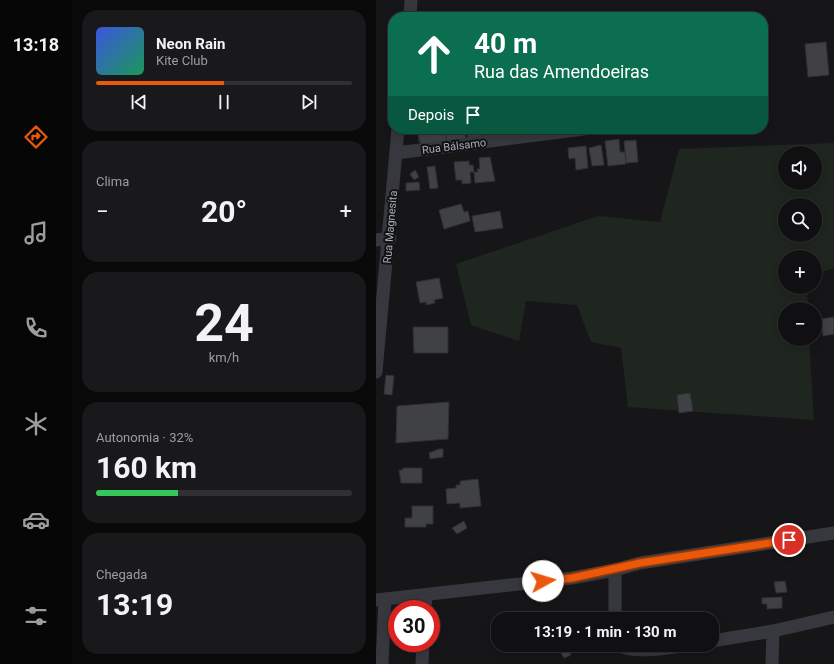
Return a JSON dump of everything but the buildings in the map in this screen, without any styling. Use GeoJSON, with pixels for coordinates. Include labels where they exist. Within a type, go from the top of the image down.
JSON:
{"type":"FeatureCollection","features":[{"type":"Feature","properties":{"kind":"street"},"geometry":{"type":"LineString","coordinates":[[410,12],[411,0]]}},
{"type":"Feature","properties":{"kind":"street","name":"Rua Magnesita"},"geometry":{"type":"LineString","coordinates":[[376,372],[390,238],[398,134]]}},
{"type":"Feature","properties":{"kind":"street","name":"Rua Bálsamo"},"geometry":{"type":"LineString","coordinates":[[396,153],[545,134]]}},
{"type":"Feature","properties":{"kind":"street"},"geometry":{"type":"LineString","coordinates":[[376,240],[390,238]]}},
{"type":"Feature","properties":{"kind":"street"},"geometry":{"type":"LineString","coordinates":[[382,664],[381,600],[572,578],[615,570],[640,563],[834,533]]}},
{"type":"Feature","properties":{"kind":"street"},"geometry":{"type":"LineString","coordinates":[[615,570],[615,612]]}},
{"type":"Feature","properties":{"kind":"street"},"geometry":{"type":"LineString","coordinates":[[426,594],[426,600]]}},
{"type":"Feature","properties":{"kind":"street"},"geometry":{"type":"LineString","coordinates":[[719,640],[773,631],[834,617]]}},
{"type":"Feature","properties":{"kind":"street"},"geometry":{"type":"LineString","coordinates":[[772,664],[773,631]]}},
{"type":"Feature","properties":{"kind":"street"},"geometry":{"type":"LineString","coordinates":[[422,664],[423,652]]}},
{"type":"Feature","properties":{"kind":"shaded area"},"geometry":{"type":"Polygon","coordinates":[[[834,143],[834,268],[822,272],[822,250],[778,250],[778,294],[807,294],[808,302],[778,302],[778,346],[809,346],[814,420],[628,407],[621,348],[591,342],[577,305],[526,301],[519,341],[471,325],[456,264],[598,216],[660,222],[679,149],[834,143]]]}},
{"type":"Feature","properties":{"kind":"route"},"geometry":{"type":"LineString","coordinates":[[543,581],[572,578],[615,570],[640,563],[789,540]]}}]}
